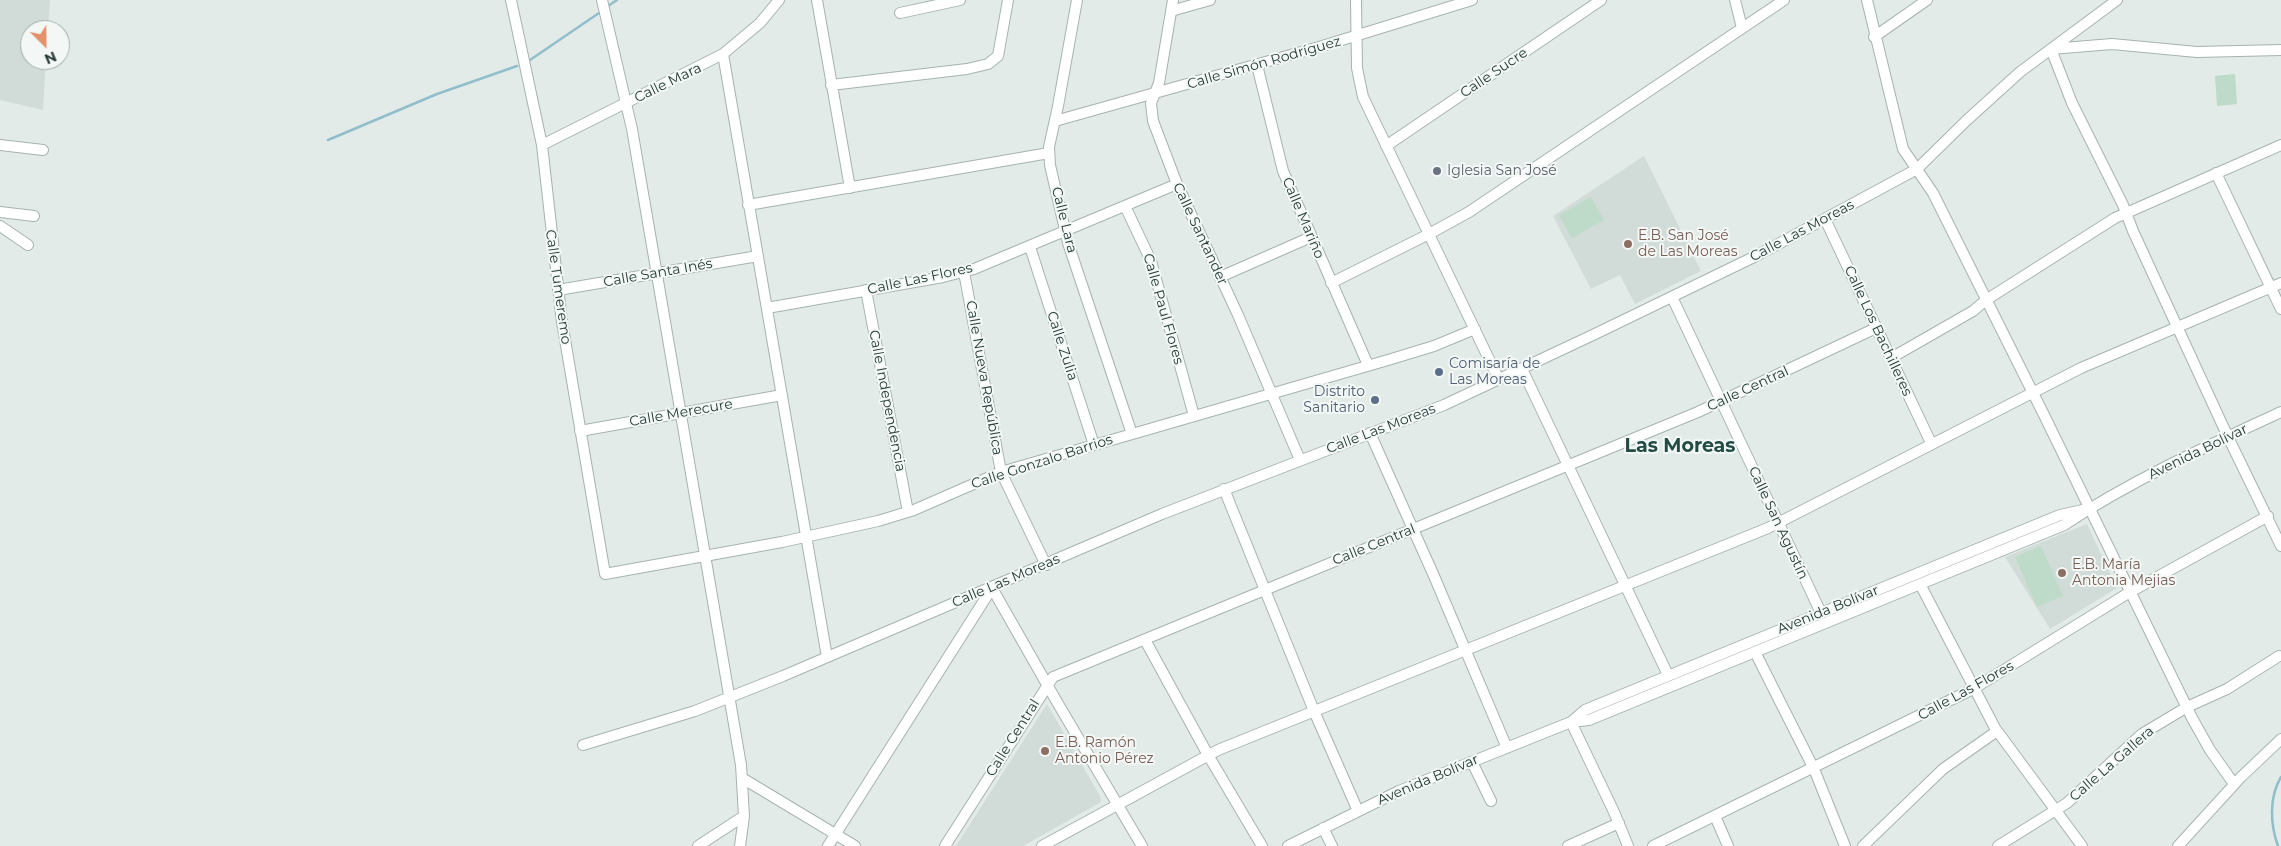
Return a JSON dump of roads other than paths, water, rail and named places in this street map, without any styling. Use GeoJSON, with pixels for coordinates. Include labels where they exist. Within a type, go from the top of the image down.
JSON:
{"type":"FeatureCollection","features":[{"type":"Feature","properties":{"kind":"street","name":"Calle Tumeremo"},"geometry":{"type":"LineString","coordinates":[[511,0],[542,145],[558,290],[605,574]]}},
{"type":"Feature","properties":{"kind":"street"},"geometry":{"type":"LineString","coordinates":[[602,0],[626,103],[657,273],[742,778],[744,816],[740,846]]}},
{"type":"Feature","properties":{"kind":"street","name":"Calle Mara"},"geometry":{"type":"LineString","coordinates":[[542,145],[723,54],[760,23],[779,0]]}},
{"type":"Feature","properties":{"kind":"street"},"geometry":{"type":"LineString","coordinates":[[817,0],[850,188]]}},
{"type":"Feature","properties":{"kind":"street"},"geometry":{"type":"LineString","coordinates":[[831,85],[967,69],[988,64],[998,56],[1008,0]]}},
{"type":"Feature","properties":{"kind":"street","name":"Calle Lara"},"geometry":{"type":"LineString","coordinates":[[1077,0],[1049,153],[1050,165],[1066,231],[1132,434]]}},
{"type":"Feature","properties":{"kind":"street","name":"Calle Santander"},"geometry":{"type":"LineString","coordinates":[[1173,0],[1161,76],[1151,103],[1150,112],[1157,135],[1177,184],[1300,460]]}},
{"type":"Feature","properties":{"kind":"street"},"geometry":{"type":"LineString","coordinates":[[1171,12],[1210,0]]}},
{"type":"Feature","properties":{"kind":"street"},"geometry":{"type":"LineString","coordinates":[[1356,0],[1355,36],[1359,82],[1368,108],[1500,380]]}},
{"type":"Feature","properties":{"kind":"street","name":"Calle Simón Rodríguez"},"geometry":{"type":"LineString","coordinates":[[1055,121],[1256,65],[1472,0]]}},
{"type":"Feature","properties":{"kind":"street","name":"Calle Sucre"},"geometry":{"type":"LineString","coordinates":[[1386,146],[1601,0]]}},
{"type":"Feature","properties":{"kind":"street"},"geometry":{"type":"LineString","coordinates":[[1735,0],[1742,28]]}},
{"type":"Feature","properties":{"kind":"street"},"geometry":{"type":"LineString","coordinates":[[1331,283],[1452,222],[1784,0]]}},
{"type":"Feature","properties":{"kind":"street"},"geometry":{"type":"LineString","coordinates":[[1867,0],[1874,37],[1903,148],[1933,193],[2187,707],[2210,750],[2234,784]]}},
{"type":"Feature","properties":{"kind":"street"},"geometry":{"type":"LineString","coordinates":[[1874,37],[1926,0]]}},
{"type":"Feature","properties":{"kind":"street","name":"Calle Las Moreas"},"geometry":{"type":"LineString","coordinates":[[583,745],[681,716],[728,698],[1224,489],[1444,405],[1672,297],[1825,219],[1917,169],[2014,78],[2118,0]]}},
{"type":"Feature","properties":{"kind":"street"},"geometry":{"type":"LineString","coordinates":[[900,13],[953,1]]}},
{"type":"Feature","properties":{"kind":"street"},"geometry":{"type":"LineString","coordinates":[[2281,50],[2197,52],[2112,44],[2051,49],[2072,103],[2126,212],[2228,437],[2281,546]]}},
{"type":"Feature","properties":{"kind":"street"},"geometry":{"type":"LineString","coordinates":[[723,54],[805,537],[828,657]]}},
{"type":"Feature","properties":{"kind":"street","name":"Calle Mariño"},"geometry":{"type":"LineString","coordinates":[[1256,65],[1279,158],[1311,237],[1368,365]]}},
{"type":"Feature","properties":{"kind":"street"},"geometry":{"type":"LineString","coordinates":[[0,145],[43,150]]}},
{"type":"Feature","properties":{"kind":"street"},"geometry":{"type":"LineString","coordinates":[[1891,358],[1973,311],[1986,300],[2099,227],[2126,212],[2281,145]]}},
{"type":"Feature","properties":{"kind":"street"},"geometry":{"type":"LineString","coordinates":[[748,205],[1049,153]]}},
{"type":"Feature","properties":{"kind":"street"},"geometry":{"type":"LineString","coordinates":[[2216,173],[2281,309]]}},
{"type":"Feature","properties":{"kind":"street","name":"Calle Las Flores"},"geometry":{"type":"LineString","coordinates":[[767,308],[964,272],[1030,247],[1177,184]]}},
{"type":"Feature","properties":{"kind":"street","name":"Calle Paul Flores"},"geometry":{"type":"LineString","coordinates":[[1125,206],[1151,262],[1194,416]]}},
{"type":"Feature","properties":{"kind":"street"},"geometry":{"type":"LineString","coordinates":[[0,212],[34,216]]}},
{"type":"Feature","properties":{"kind":"street","name":"Calle Los Bachilleres"},"geometry":{"type":"LineString","coordinates":[[1825,219],[1931,443]]}},
{"type":"Feature","properties":{"kind":"street"},"geometry":{"type":"LineString","coordinates":[[0,226],[28,245]]}},
{"type":"Feature","properties":{"kind":"street"},"geometry":{"type":"LineString","coordinates":[[1220,277],[1311,237]]}},
{"type":"Feature","properties":{"kind":"street","name":"Calle Zulia"},"geometry":{"type":"LineString","coordinates":[[1030,247],[1094,445]]}},
{"type":"Feature","properties":{"kind":"street","name":"Calle Santa Inés"},"geometry":{"type":"LineString","coordinates":[[558,290],[758,256]]}},
{"type":"Feature","properties":{"kind":"street","name":"Calle Nueva República"},"geometry":{"type":"LineString","coordinates":[[964,272],[1001,472],[1046,564]]}},
{"type":"Feature","properties":{"kind":"street"},"geometry":{"type":"LineString","coordinates":[[1042,846],[1208,754],[1778,523],[1931,443],[2107,355],[2281,283]]}},
{"type":"Feature","properties":{"kind":"street","name":"Calle Independencia"},"geometry":{"type":"LineString","coordinates":[[866,290],[908,512]]}},
{"type":"Feature","properties":{"kind":"street","name":"Calle San Agustín"},"geometry":{"type":"LineString","coordinates":[[1672,297],[1821,613]]}},
{"type":"Feature","properties":{"kind":"street","name":"Calle Central"},"geometry":{"type":"LineString","coordinates":[[945,846],[1047,684],[1055,676],[1570,466],[1720,402],[1876,328]]}},
{"type":"Feature","properties":{"kind":"street","name":"Calle Gonzalo Barrios"},"geometry":{"type":"LineString","coordinates":[[605,574],[805,537],[878,521],[908,512],[1001,472],[1434,346],[1475,329]]}},
{"type":"Feature","properties":{"kind":"street"},"geometry":{"type":"LineString","coordinates":[[1522,369],[1570,466],[1668,676]]}},
{"type":"Feature","properties":{"kind":"street","name":"Calle Merecure"},"geometry":{"type":"LineString","coordinates":[[580,431],[782,395]]}},
{"type":"Feature","properties":{"kind":"street","name":"Avenida Bolívar"},"geometry":{"type":"LineString","coordinates":[[1288,846],[1399,791],[1571,722],[1589,720],[2064,525],[2154,473],[2281,412]]}},
{"type":"Feature","properties":{"kind":"street"},"geometry":{"type":"LineString","coordinates":[[1370,433],[1414,529],[1507,748]]}},
{"type":"Feature","properties":{"kind":"street"},"geometry":{"type":"LineString","coordinates":[[1224,489],[1264,591],[1358,811]]}},
{"type":"Feature","properties":{"kind":"street","name":"Avenida Bolívar"},"geometry":{"type":"LineString","coordinates":[[1571,722],[1584,710],[2060,515],[2089,509]]}},
{"type":"Feature","properties":{"kind":"street","name":"Calle Las Flores"},"geometry":{"type":"LineString","coordinates":[[1653,846],[1814,769],[1973,689],[2130,592],[2268,516]]}},
{"type":"Feature","properties":{"kind":"street"},"geometry":{"type":"LineString","coordinates":[[1920,584],[1973,689],[1997,731],[2082,846]]}},
{"type":"Feature","properties":{"kind":"street"},"geometry":{"type":"LineString","coordinates":[[828,846],[992,588],[1142,846]]}},
{"type":"Feature","properties":{"kind":"street"},"geometry":{"type":"LineString","coordinates":[[1145,640],[1208,754],[1262,846]]}},
{"type":"Feature","properties":{"kind":"street"},"geometry":{"type":"LineString","coordinates":[[1755,652],[1814,769],[1845,846]]}},
{"type":"Feature","properties":{"kind":"street","name":"Calle La Gallera"},"geometry":{"type":"LineString","coordinates":[[1998,846],[2056,811],[2084,789],[2142,734],[2187,707],[2227,689],[2279,656]]}},
{"type":"Feature","properties":{"kind":"street"},"geometry":{"type":"LineString","coordinates":[[1571,722],[1628,846]]}},
{"type":"Feature","properties":{"kind":"street"},"geometry":{"type":"LineString","coordinates":[[1863,846],[1943,769],[1997,731]]}},
{"type":"Feature","properties":{"kind":"street"},"geometry":{"type":"LineString","coordinates":[[2178,846],[2234,784],[2281,739]]}},
{"type":"Feature","properties":{"kind":"street"},"geometry":{"type":"LineString","coordinates":[[1472,762],[1491,802]]}},
{"type":"Feature","properties":{"kind":"street"},"geometry":{"type":"LineString","coordinates":[[742,778],[855,846]]}},
{"type":"Feature","properties":{"kind":"street"},"geometry":{"type":"LineString","coordinates":[[698,846],[744,816]]}},
{"type":"Feature","properties":{"kind":"street"},"geometry":{"type":"LineString","coordinates":[[1715,816],[1728,846]]}},
{"type":"Feature","properties":{"kind":"street"},"geometry":{"type":"LineString","coordinates":[[1568,846],[1619,823]]}},
{"type":"Feature","properties":{"kind":"street"},"geometry":{"type":"LineString","coordinates":[[1323,828],[1332,846]]}},
{"type":"Feature","properties":{"kind":"waterway"},"geometry":{"type":"LineString","coordinates":[[608,6],[617,0]]}},
{"type":"Feature","properties":{"kind":"waterway"},"geometry":{"type":"LineString","coordinates":[[530,60],[599,13]]}},
{"type":"Feature","properties":{"kind":"waterway"},"geometry":{"type":"LineString","coordinates":[[328,140],[437,94],[517,66]]}},
{"type":"Feature","properties":{"kind":"waterway"},"geometry":{"type":"LineString","coordinates":[[2278,846],[2273,829],[2272,811],[2274,793],[2281,777]]}},
{"type":"Feature","properties":{"kind":"place","name":"Iglesia San José"},"geometry":{"type":"Point","coordinates":[1437,171]}},
{"type":"Feature","properties":{"kind":"place","name":"E.B. San José de Las Moreas"},"geometry":{"type":"Point","coordinates":[1628,244]}},
{"type":"Feature","properties":{"kind":"place","name":"Comisaría de Las Moreas"},"geometry":{"type":"Point","coordinates":[1439,372]}},
{"type":"Feature","properties":{"kind":"place","name":"Distrito Sanitario"},"geometry":{"type":"Point","coordinates":[1375,400]}},
{"type":"Feature","properties":{"kind":"place","name":"E.B. María Antonia Mejias"},"geometry":{"type":"Point","coordinates":[2062,573]}},
{"type":"Feature","properties":{"kind":"place","name":"E.B. Ramón Antonio Pérez"},"geometry":{"type":"Point","coordinates":[1045,751]}},
{"type":"Feature","properties":{"kind":"district","name":"Las Moreas"},"geometry":{"type":"Point","coordinates":[1680,446]}}]}
